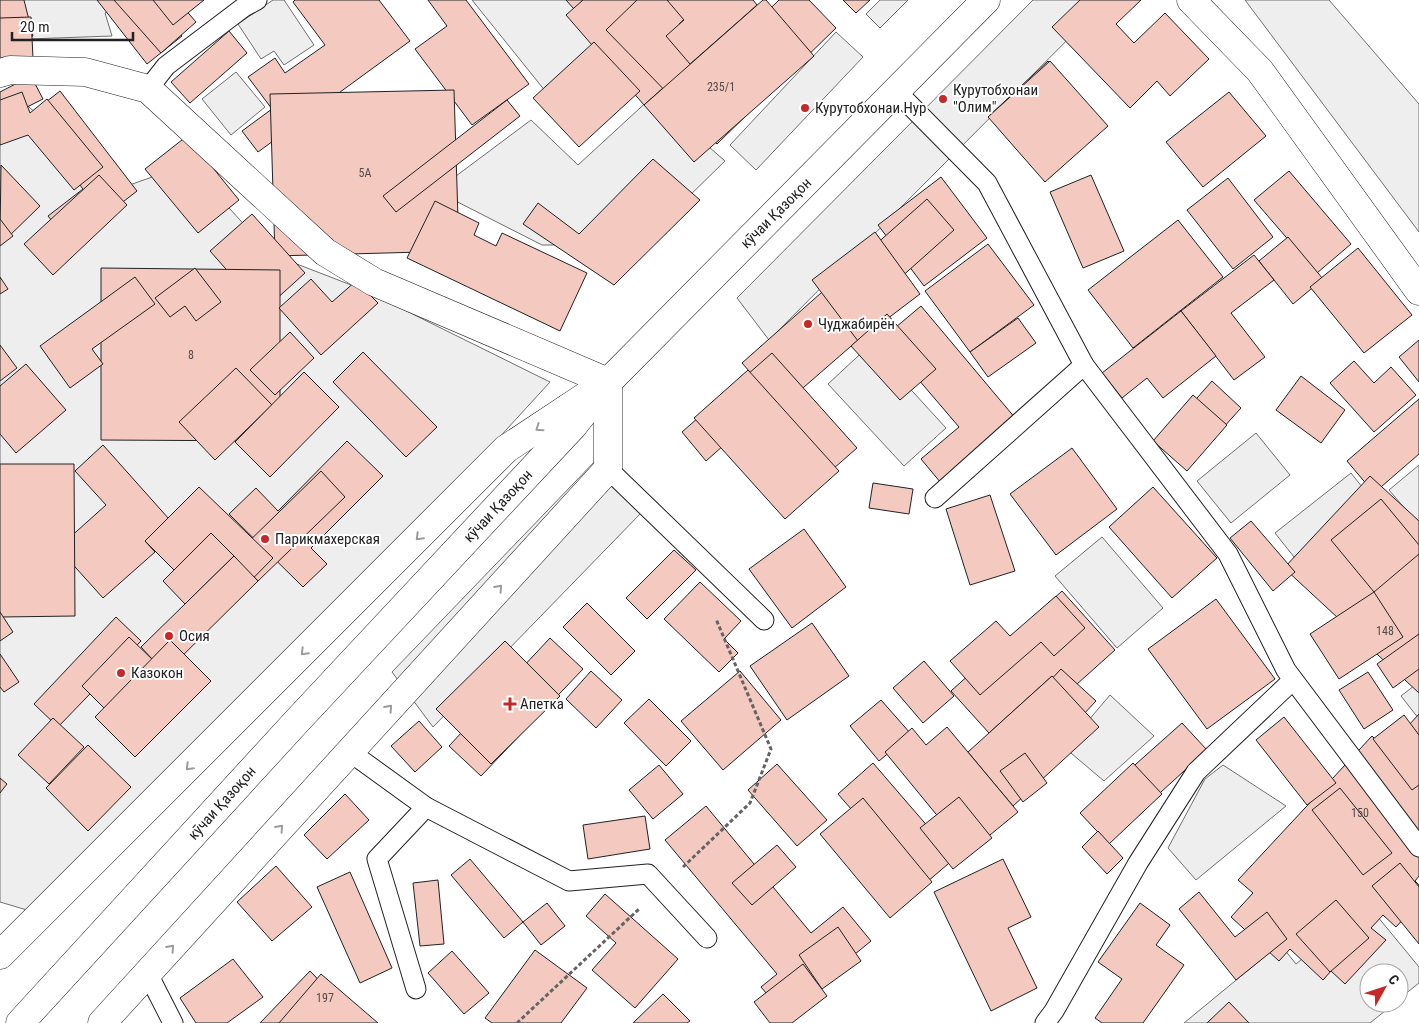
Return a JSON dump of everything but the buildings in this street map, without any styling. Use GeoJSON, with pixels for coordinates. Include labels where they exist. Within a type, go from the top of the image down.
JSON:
{"type":"FeatureCollection","features":[{"type":"Feature","properties":{"kind":"street","name":"кӯчаи Қазоқон"},"geometry":{"type":"LineString","coordinates":[[20,1023],[297,721],[573,426],[608,382],[986,0]]}},
{"type":"Feature","properties":{"kind":"street"},"geometry":{"type":"LineString","coordinates":[[1191,0],[1260,71],[1419,291]]}},
{"type":"Feature","properties":{"kind":"street"},"geometry":{"type":"LineString","coordinates":[[0,73],[10,70],[85,72],[148,89],[325,252],[374,282],[608,382]]}},
{"type":"Feature","properties":{"kind":"street"},"geometry":{"type":"LineString","coordinates":[[102,1023],[608,468],[608,382]]}},
{"type":"Feature","properties":{"kind":"street"},"geometry":{"type":"LineString","coordinates":[[5,942],[506,449],[608,382]]}},
{"type":"Feature","properties":{"kind":"lane"},"geometry":{"type":"LineString","coordinates":[[148,89],[166,66],[244,7],[257,0]]}},
{"type":"Feature","properties":{"kind":"lane"},"geometry":{"type":"LineString","coordinates":[[897,92],[987,183],[1084,365],[1228,554],[1286,670],[1419,847]]}},
{"type":"Feature","properties":{"kind":"lane"},"geometry":{"type":"LineString","coordinates":[[935,498],[1039,403],[1084,365]]}},
{"type":"Feature","properties":{"kind":"lane"},"geometry":{"type":"LineString","coordinates":[[608,468],[764,620]]}},
{"type":"Feature","properties":{"kind":"lane"},"geometry":{"type":"LineString","coordinates":[[1045,1023],[1054,1011],[1138,863],[1196,772],[1293,680]]}},
{"type":"Feature","properties":{"kind":"lane"},"geometry":{"type":"LineString","coordinates":[[350,752],[426,807],[569,881],[648,874],[707,938]]}},
{"type":"Feature","properties":{"kind":"lane"},"geometry":{"type":"LineString","coordinates":[[416,989],[377,859],[426,807]]}},
{"type":"Feature","properties":{"kind":"lane"},"geometry":{"type":"LineString","coordinates":[[148,974],[173,1023]]}},
{"type":"Feature","properties":{"kind":"path"},"geometry":{"type":"LineString","coordinates":[[680,870],[750,803],[771,749],[716,618]]}},
{"type":"Feature","properties":{"kind":"path"},"geometry":{"type":"LineString","coordinates":[[518,1023],[644,903]]}},
{"type":"Feature","properties":{"kind":"shaded area"},"geometry":{"type":"Polygon","coordinates":[[[0,0],[122,0],[105,13],[112,36],[0,40],[0,0]]]}},
{"type":"Feature","properties":{"kind":"shaded area"},"geometry":{"type":"Polygon","coordinates":[[[273,0],[284,0],[314,45],[284,65],[274,51],[261,59],[238,24],[273,0]]]}},
{"type":"Feature","properties":{"kind":"shaded area"},"geometry":{"type":"Polygon","coordinates":[[[472,0],[568,0],[604,46],[546,92],[472,0]]]}},
{"type":"Feature","properties":{"kind":"shaded area"},"geometry":{"type":"Polygon","coordinates":[[[880,0],[908,0],[880,28],[866,14],[880,0]]]}},
{"type":"Feature","properties":{"kind":"shaded area"},"geometry":{"type":"Polygon","coordinates":[[[1033,0],[1107,0],[769,340],[737,298],[1033,0]]]}},
{"type":"Feature","properties":{"kind":"shaded area"},"geometry":{"type":"Polygon","coordinates":[[[1245,0],[1329,0],[1419,104],[1419,232],[1245,0]]]}},
{"type":"Feature","properties":{"kind":"shaded area"},"geometry":{"type":"Polygon","coordinates":[[[836,32],[863,57],[756,170],[730,145],[836,32]]]}},
{"type":"Feature","properties":{"kind":"shaded area"},"geometry":{"type":"Polygon","coordinates":[[[236,72],[265,107],[231,135],[202,99],[236,72]]]}},
{"type":"Feature","properties":{"kind":"shaded area"},"geometry":{"type":"Polygon","coordinates":[[[652,97],[725,161],[680,205],[592,245],[542,245],[436,191],[531,120],[578,165],[652,97]]]}},
{"type":"Feature","properties":{"kind":"shaded area"},"geometry":{"type":"Polygon","coordinates":[[[21,100],[121,188],[189,164],[271,254],[364,290],[550,382],[227,735],[47,916],[0,902],[0,114],[21,100]]]}},
{"type":"Feature","properties":{"kind":"shaded area"},"geometry":{"type":"Polygon","coordinates":[[[870,345],[946,428],[904,466],[828,384],[870,345]]]}},
{"type":"Feature","properties":{"kind":"shaded area"},"geometry":{"type":"Polygon","coordinates":[[[1256,433],[1290,475],[1231,523],[1197,481],[1256,433]]]}},
{"type":"Feature","properties":{"kind":"shaded area"},"geometry":{"type":"Polygon","coordinates":[[[599,457],[642,512],[433,727],[392,672],[599,457]]]}},
{"type":"Feature","properties":{"kind":"shaded area"},"geometry":{"type":"Polygon","coordinates":[[[1419,465],[1419,525],[1389,490],[1419,465]]]}},
{"type":"Feature","properties":{"kind":"shaded area"},"geometry":{"type":"Polygon","coordinates":[[[1351,473],[1370,497],[1294,557],[1275,533],[1351,473]]]}},
{"type":"Feature","properties":{"kind":"shaded area"},"geometry":{"type":"Polygon","coordinates":[[[1102,537],[1163,608],[1117,648],[1055,576],[1102,537]]]}},
{"type":"Feature","properties":{"kind":"shaded area"},"geometry":{"type":"Polygon","coordinates":[[[1419,682],[1419,719],[1401,696],[1419,682]]]}},
{"type":"Feature","properties":{"kind":"shaded area"},"geometry":{"type":"Polygon","coordinates":[[[1110,695],[1154,736],[1104,781],[1065,748],[1110,695]]]}},
{"type":"Feature","properties":{"kind":"shaded area"},"geometry":{"type":"Polygon","coordinates":[[[1223,765],[1286,806],[1196,880],[1168,848],[1205,779],[1223,765]]]}},
{"type":"Feature","properties":{"kind":"shaded area"},"geometry":{"type":"Polygon","coordinates":[[[1368,905],[1419,967],[1419,983],[1409,991],[1409,963],[1359,963],[1359,1013],[1382,1013],[1370,1023],[1184,1023],[1280,944],[1296,964],[1368,905]]]}},
{"type":"Feature","properties":{"kind":"place","name":"Курутобхонаи \"Олим\""},"geometry":{"type":"Point","coordinates":[943,99]}},
{"type":"Feature","properties":{"kind":"place","name":"Курутобхонаи Нур"},"geometry":{"type":"Point","coordinates":[805,108]}},
{"type":"Feature","properties":{"kind":"place","name":"Чуджабирён"},"geometry":{"type":"Point","coordinates":[808,324]}},
{"type":"Feature","properties":{"kind":"place","name":"Парикмахерская"},"geometry":{"type":"Point","coordinates":[265,539]}},
{"type":"Feature","properties":{"kind":"place","name":"Осия"},"geometry":{"type":"Point","coordinates":[169,636]}},
{"type":"Feature","properties":{"kind":"place","name":"Казокон"},"geometry":{"type":"Point","coordinates":[121,673]}},
{"type":"Feature","properties":{"kind":"place","name":"Апетка"},"geometry":{"type":"Point","coordinates":[510,704]}}]}
